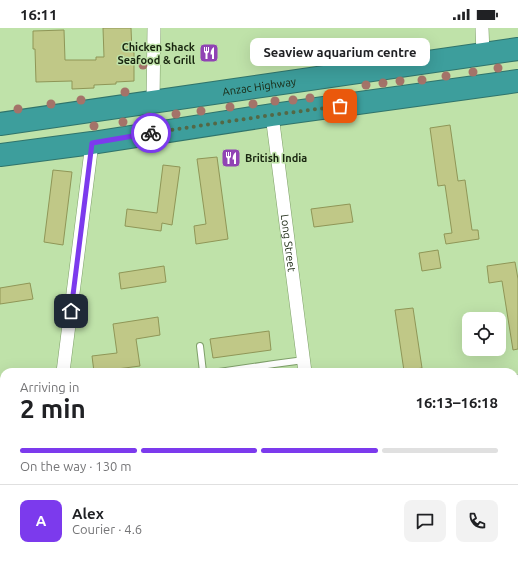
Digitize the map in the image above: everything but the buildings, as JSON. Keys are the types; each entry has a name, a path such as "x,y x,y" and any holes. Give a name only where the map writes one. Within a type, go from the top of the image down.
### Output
{"highway":[{"name":"Anzac Highway","path":"6,124 518,49"},
{"path":"336,76 340,106"},
{"path":"6,124 9,154 92,143 272,115 518,82"}],"street":[{"path":"153,102 154,28"},
{"path":"482,28 483,54"},
{"name":"Long Street","path":"272,115 305,366"},
{"path":"64,368 92,143"}],"lane":[{"path":"200,346 203,368"},
{"path":"246,368 274,364 305,366"}],"way so far":[{"path":"151,133 340,106"}],"place":[{"name":"Chicken Shack Seafood & Grill","path":"209,53"},
{"name":"Seaview aquarium centre","path":"340,106"},
{"name":"British India","path":"231,158"}],"route":[{"path":"71,311 92,143 151,133"}]}
